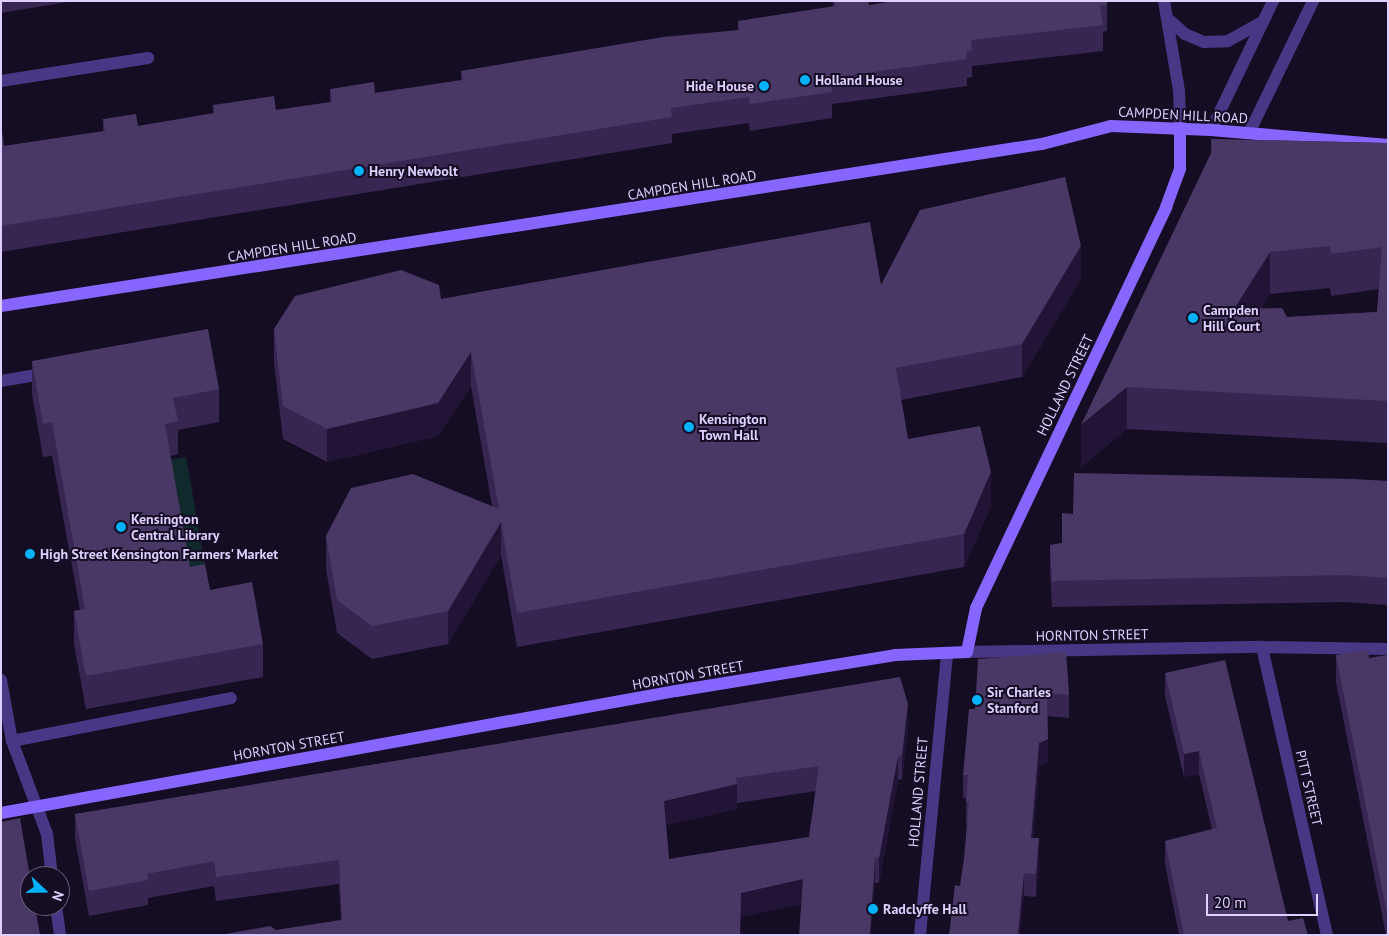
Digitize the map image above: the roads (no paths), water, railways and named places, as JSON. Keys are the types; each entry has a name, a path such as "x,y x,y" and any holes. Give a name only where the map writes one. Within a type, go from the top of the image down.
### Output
{"street":[{"path":"1164,1 1179,91 1180,128"},
{"path":"1211,130 1273,1"},
{"path":"1249,133 1313,1"},
{"path":"1167,18 1185,34 1204,42 1228,40 1262,22"},
{"path":"1,81 148,58"},
{"name":"CAMPDEN HILL ROAD","path":"1,306 1032,146 1111,126 1211,130 1388,145"},
{"name":"HOLLAND STREET","path":"967,652 976,608 1166,207 1180,169 1180,128"},
{"path":"1,381 58,371"},
{"name":"HORNTON STREET","path":"1,813 686,690 895,655 1262,647 1388,649"},
{"name":"PITT STREET","path":"1262,647 1327,935"},
{"name":"HOLLAND STREET","path":"920,935 947,653"},
{"path":"1,680 12,741 46,834 51,866"},
{"path":"12,741 231,698"},
{"path":"57,916 60,935"}],"place":[{"name":"Holland House","path":"805,80"},
{"name":"Hide House","path":"764,86"},
{"name":"Henry Newbolt","path":"359,171"},
{"name":"Campden Hill Court","path":"1193,318"},
{"name":"Kensington Town Hall","path":"689,427"},
{"name":"Kensington Central Library","path":"121,527"},
{"name":"High Street Kensington Farmers' Market","path":"30,554"},
{"name":"Sir Charles Stanford","path":"977,700"},
{"name":"Radclyffe Hall","path":"873,909"}]}
